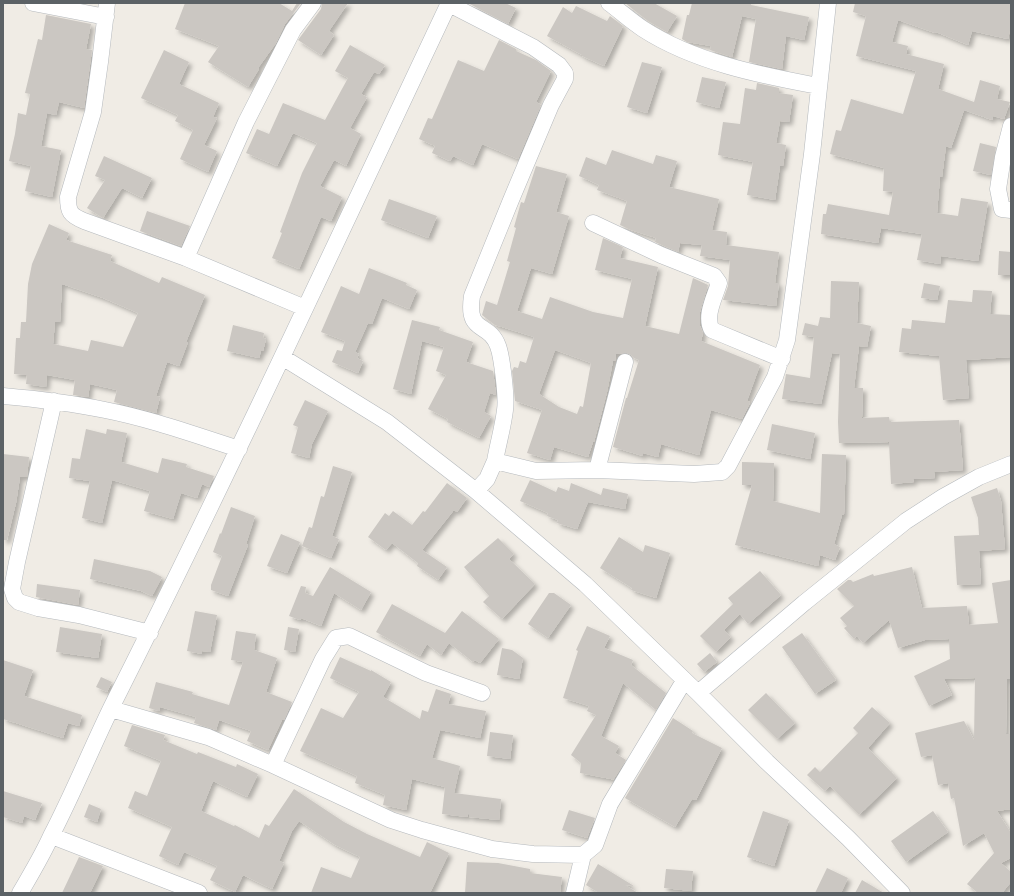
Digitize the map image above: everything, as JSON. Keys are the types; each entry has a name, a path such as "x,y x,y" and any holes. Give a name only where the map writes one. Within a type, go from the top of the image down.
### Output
{"street":[{"path":"33,3 107,10 93,112 68,197 68,209 73,216 186,258 305,308"},
{"path":"186,258 246,122 293,30 313,3"},
{"path":"609,3 642,29 704,58 765,76 818,86"},
{"path":"495,461 536,471 597,470 694,474 722,472 728,466 775,377 787,340 812,154 828,3"},
{"path":"20,893 52,836 111,709 150,633 239,449 449,4 533,47 559,65 565,73 565,79 542,126 472,296 470,306 471,315 474,322 493,335 499,347 504,379 506,408 495,461 487,479 476,491"},
{"path":"1011,126 1003,157 998,189 1002,209 1011,210"},
{"path":"593,223 660,255 714,276 719,283 710,312 709,325 712,330 782,359"},
{"path":"282,357 387,422 476,491 585,584 767,762 848,838 902,893"},
{"path":"597,470 625,362"},
{"path":"3,396 54,401 106,410 172,427 239,449"},
{"path":"54,401 17,562 12,589 15,598 19,602 38,608 79,615 150,633"},
{"path":"698,693 804,603 906,521 943,497 979,477 1011,464"},
{"path":"272,765 323,659 336,638 349,636 426,673 482,693"},
{"path":"111,709 208,737 391,820 422,830 492,848 533,854 582,854 595,845 610,804 633,768 684,680"},
{"path":"52,836 199,893"},
{"path":"574,893 582,854"}],"building":[{"path":"185,3 279,3 292,11 297,3 301,3 285,24 276,43 258,68 259,69 248,87 208,62 219,46 175,29"},
{"path":"322,3 348,3 329,31 334,35 321,55 298,40 321,9"},
{"path":"468,3 505,3 516,8 508,24"},
{"path":"625,3 654,3 677,16 667,32 648,21"},
{"path":"692,3 751,3 751,5 809,17 804,40 786,36 782,69 749,62 756,19 742,16 732,57 710,50 711,46 687,42 682,39 687,15 689,15"},
{"path":"855,3 1011,3 1011,26 1008,39 972,31 968,45 936,32 935,33 898,20 892,42 908,46 906,54 944,64 938,89 974,102 980,80 1000,86 997,99 1010,102 1004,119 993,116 992,120 964,110 951,148 946,146 942,177 940,177 937,213 958,216 961,198 988,202 978,261 941,256 940,264 917,260 922,234 881,228 878,243 821,234 823,214 826,214 828,204 889,215 893,192 883,191 884,168 830,154 836,130 841,131 851,99 903,114 916,71 856,56 866,16 853,12"},
{"path":"576,6 607,21 610,16 623,26 604,66 582,56 547,36 563,7 572,13"},
{"path":"46,15 91,24 86,49 92,50 84,108 59,102 56,115 47,113 41,146 61,150 52,197 25,191 31,166 9,161 18,113 26,115 30,94 25,93 38,39 42,40"},
{"path":"499,40 516,49 516,51 536,60 551,71 536,102 541,105 518,159 482,144 473,165 453,156 450,161 432,153 435,146 419,139 428,118 432,119 458,60 484,71"},
{"path":"350,45 385,65 379,74 374,72 361,94 367,97 350,128 361,134 346,166 334,160 320,186 342,197 331,221 321,217 299,269 272,258 302,173 317,143 293,133 277,166 246,153 257,129 269,134 283,103 325,120 348,78 335,71"},
{"path":"164,50 189,62 179,84 219,103 213,117 217,118 204,145 217,151 208,172 180,159 193,130 175,121 178,115 141,98"},
{"path":"642,62 662,67 647,113 627,107"},
{"path":"702,77 726,82 719,108 696,102"},
{"path":"757,83 779,88 779,93 793,95 789,122 780,121 776,143 786,145 783,166 780,166 775,200 747,195 753,162 718,155 723,122 740,124 745,88 756,90"},
{"path":"980,143 996,147 991,175 973,171"},
{"path":"612,150 653,164 656,155 677,161 669,187 719,199 712,230 727,232 726,245 779,252 775,283 779,283 776,306 723,300 728,286 730,260 700,256 702,245 680,243 678,252 655,242 656,238 620,225 627,201 597,190 599,185 579,176 586,157 606,165"},
{"path":"104,156 152,178 142,198 122,188 103,218 87,208 105,180 95,176"},
{"path":"536,166 567,174 556,212 569,216 552,274 531,268 517,311 542,319 550,297 593,312 623,318 632,279 595,270 603,238 623,247 620,258 658,267 645,326 679,334 693,278 708,285 700,312 700,326 703,333 701,341 760,365 747,401 750,402 749,405 742,419 711,410 699,455 661,444 658,457 643,453 643,456 613,447 626,398 639,360 627,353 616,354 615,361 613,361 607,392 594,442 588,457 554,447 550,460 527,453 542,410 515,401 512,371 514,367 518,368 520,361 526,363 534,337 495,325 482,315 486,301 497,305 510,262 507,261 516,228 514,227 521,202 524,203","holes":["555,350 591,363 583,407 580,406 577,414 559,407 539,394"]},
{"path":"389,199 437,216 428,238 381,220"},
{"path":"147,211 190,226 181,246 140,231"},
{"path":"49,224 69,233 66,240 112,255 110,261 159,283 162,277 205,295 186,342 188,342 179,366 167,362 156,396 160,397 156,413 114,402 117,390 90,384 88,397 73,395 75,380 47,375 46,387 26,384 27,375 14,374 16,338 20,338 21,322 26,322 28,284 32,264","holes":["62,284 103,298 138,313 123,347 91,340 88,351 53,344 55,322 60,322"]},
{"path":"999,251 1011,252 1011,275 998,275"},
{"path":"369,268 407,283 406,285 417,290 409,309 382,298 372,324 368,323 355,352 359,354 357,358 363,361 358,373 332,362 337,350 342,351 345,341 321,332 341,286 359,294"},
{"path":"831,281 859,282 857,323 871,326 867,347 859,346 854,388 863,388 862,418 889,417 890,422 959,420 963,470 934,472 935,478 913,479 914,482 891,484 889,442 839,443 838,422 840,354 832,353 821,404 782,399 786,374 810,378 814,337 802,335 805,323 818,326 820,317 830,318"},
{"path":"924,283 940,286 937,300 921,298"},
{"path":"973,290 992,291 990,314 1011,315 1011,357 966,360 969,398 943,400 939,356 899,352 902,328 911,329 912,320 945,323 948,300 972,302"},
{"path":"412,320 440,327 439,330 473,342 466,362 493,371 496,395 490,393 484,412 491,416 479,438 447,422 448,419 428,409 446,375 436,371 444,347 422,341 411,394 393,389"},
{"path":"233,325 264,333 263,338 266,339 263,351 261,351 259,358 227,351"},
{"path":"305,400 328,411 312,444 309,458 291,453 298,427 293,425"},
{"path":"772,424 815,433 810,459 767,450"},
{"path":"86,429 106,434 107,429 127,433 121,462 158,473 162,458 187,464 186,467 214,476 209,487 202,484 197,498 181,493 173,519 144,511 150,491 112,480 102,523 82,518 90,481 69,478 72,458 80,459"},
{"path":"3,454 29,457 27,477 20,477 16,503 7,540 3,540"},
{"path":"822,454 846,455 844,515 842,515 834,544 840,547 835,560 820,555 818,566 735,545 752,485 742,485 742,462 774,463 773,501 820,513"},
{"path":"333,466 352,472 332,536 339,539 331,558 302,546 309,527 312,528 321,496 324,497"},
{"path":"530,480 556,492 558,487 569,491 571,483 601,495 603,488 628,494 625,509 588,502 577,529 557,523 558,520 547,516 548,513 520,501"},
{"path":"447,483 467,498 457,512 454,510 422,550 447,567 438,580 417,566 418,563 392,543 386,550 368,537 385,513 389,516 393,511 412,525 423,511 425,512"},
{"path":"997,488 1001,501 1005,549 979,551 981,584 957,585 954,536 979,535 978,518 971,497"},
{"path":"231,507 255,516 246,544 248,545 228,596 211,590 211,585 222,556 213,552"},
{"path":"281,534 300,542 287,573 267,566"},
{"path":"619,537 643,552 645,545 670,553 656,598 631,590 632,588 600,568"},
{"path":"498,538 514,554 509,559 535,584 502,619 483,602 489,596 464,567"},
{"path":"94,559 150,571 162,577 152,596 141,591 90,579"},
{"path":"330,567 371,592 361,610 334,593 321,626 301,618 300,620 289,616 301,586 306,587 305,593 313,596"},
{"path":"912,567 922,608 967,606 969,625 998,623 992,583 1011,580 1011,679 1007,679 1006,734 1011,734 1011,809 997,811 1011,833 1011,858 1001,863 1011,872 1011,882 1002,893 978,893 967,884 994,853 984,833 963,846 954,798 951,799 948,783 938,785 932,755 921,757 915,733 964,721 974,740 975,678 944,679 952,695 929,706 914,676 950,659 949,639 925,640 898,648 889,620 863,643 857,636 854,639 844,628 847,626 840,618 854,606 837,589 848,580 853,582 873,574 874,576"},
{"path":"760,571 781,595 748,624 740,614 724,630 731,637 716,652 700,636 733,604 728,598"},
{"path":"37,584 80,590 78,605 36,597"},
{"path":"549,593 554,593 571,605 548,638 528,624"},
{"path":"392,604 445,633 462,611 499,639 480,663 475,660 473,662 449,643 441,655 427,644 420,656 376,632"},
{"path":"195,611 217,615 210,652 202,651 202,654 187,651"},
{"path":"587,626 610,636 604,648 633,660 631,665 666,693 656,710 623,683 601,736 619,746 615,753 626,760 613,780 580,773 581,763 571,755 596,715 587,711 589,706 563,698 578,651 576,650"},
{"path":"60,627 102,634 98,658 56,652"},
{"path":"288,627 299,629 295,652 284,650"},
{"path":"236,631 256,634 254,650 277,658 266,692 292,702 268,750 247,741 251,731 219,720 216,730 194,723 196,717 160,707 159,711 149,708 156,682 193,692 192,694 229,705 243,662 231,660"},
{"path":"802,633 836,680 815,694 782,647"},
{"path":"502,648 512,650 523,658 519,679 497,675"},
{"path":"710,653 717,662 704,672 697,664"},
{"path":"340,657 371,670 391,682 383,697 420,719 422,710 428,712 436,689 451,694 448,704 486,711 480,738 440,730 432,758 460,766 454,793 501,799 499,820 469,817 469,812 467,817 442,814 445,787 412,779 406,810 383,805 385,795 355,783 357,776 300,751 321,708 343,718 359,692 330,678"},
{"path":"3,660 33,670 24,696 82,715 79,726 68,723 63,738 3,719"},
{"path":"101,677 112,682 107,692 96,687"},
{"path":"766,693 795,723 777,739 748,710"},
{"path":"872,707 890,723 868,748 897,778 859,815 830,786 825,791 807,775 815,767 820,772 858,733 853,728"},
{"path":"673,718 693,731 692,733 722,748 696,800 692,799 675,827 625,798"},
{"path":"132,725 165,735 163,740 197,754 198,752 236,767 237,764 258,774 247,797 213,781 201,811 234,826 235,825 259,838 265,824 269,826 294,789 344,822 367,834 420,857 427,842 449,853 430,893 311,893 321,867 351,878 360,857 335,845 299,821 292,831 279,861 284,863 272,889 243,875 235,892 210,880 217,866 184,852 178,865 159,856 172,827 128,808 135,791 147,796 161,761 124,746"},
{"path":"490,732 513,735 510,759 487,756"},
{"path":"3,791 42,803 35,820 24,816 22,823 3,817"},
{"path":"89,804 101,809 97,822 84,817"},
{"path":"569,810 595,818 587,838 562,830"},
{"path":"763,811 789,820 774,866 747,857"},
{"path":"933,811 948,832 906,862 891,841"},
{"path":"79,857 103,866 90,893 62,893"},
{"path":"467,862 498,863 530,869 530,873 562,877 560,893 465,893"},
{"path":"598,864 634,886 625,885 638,893 599,893 586,885"},
{"path":"827,868 848,878 841,893 815,893"},
{"path":"666,869 693,871 691,891 664,888"},
{"path":"862,880 884,893 855,893"}]}
